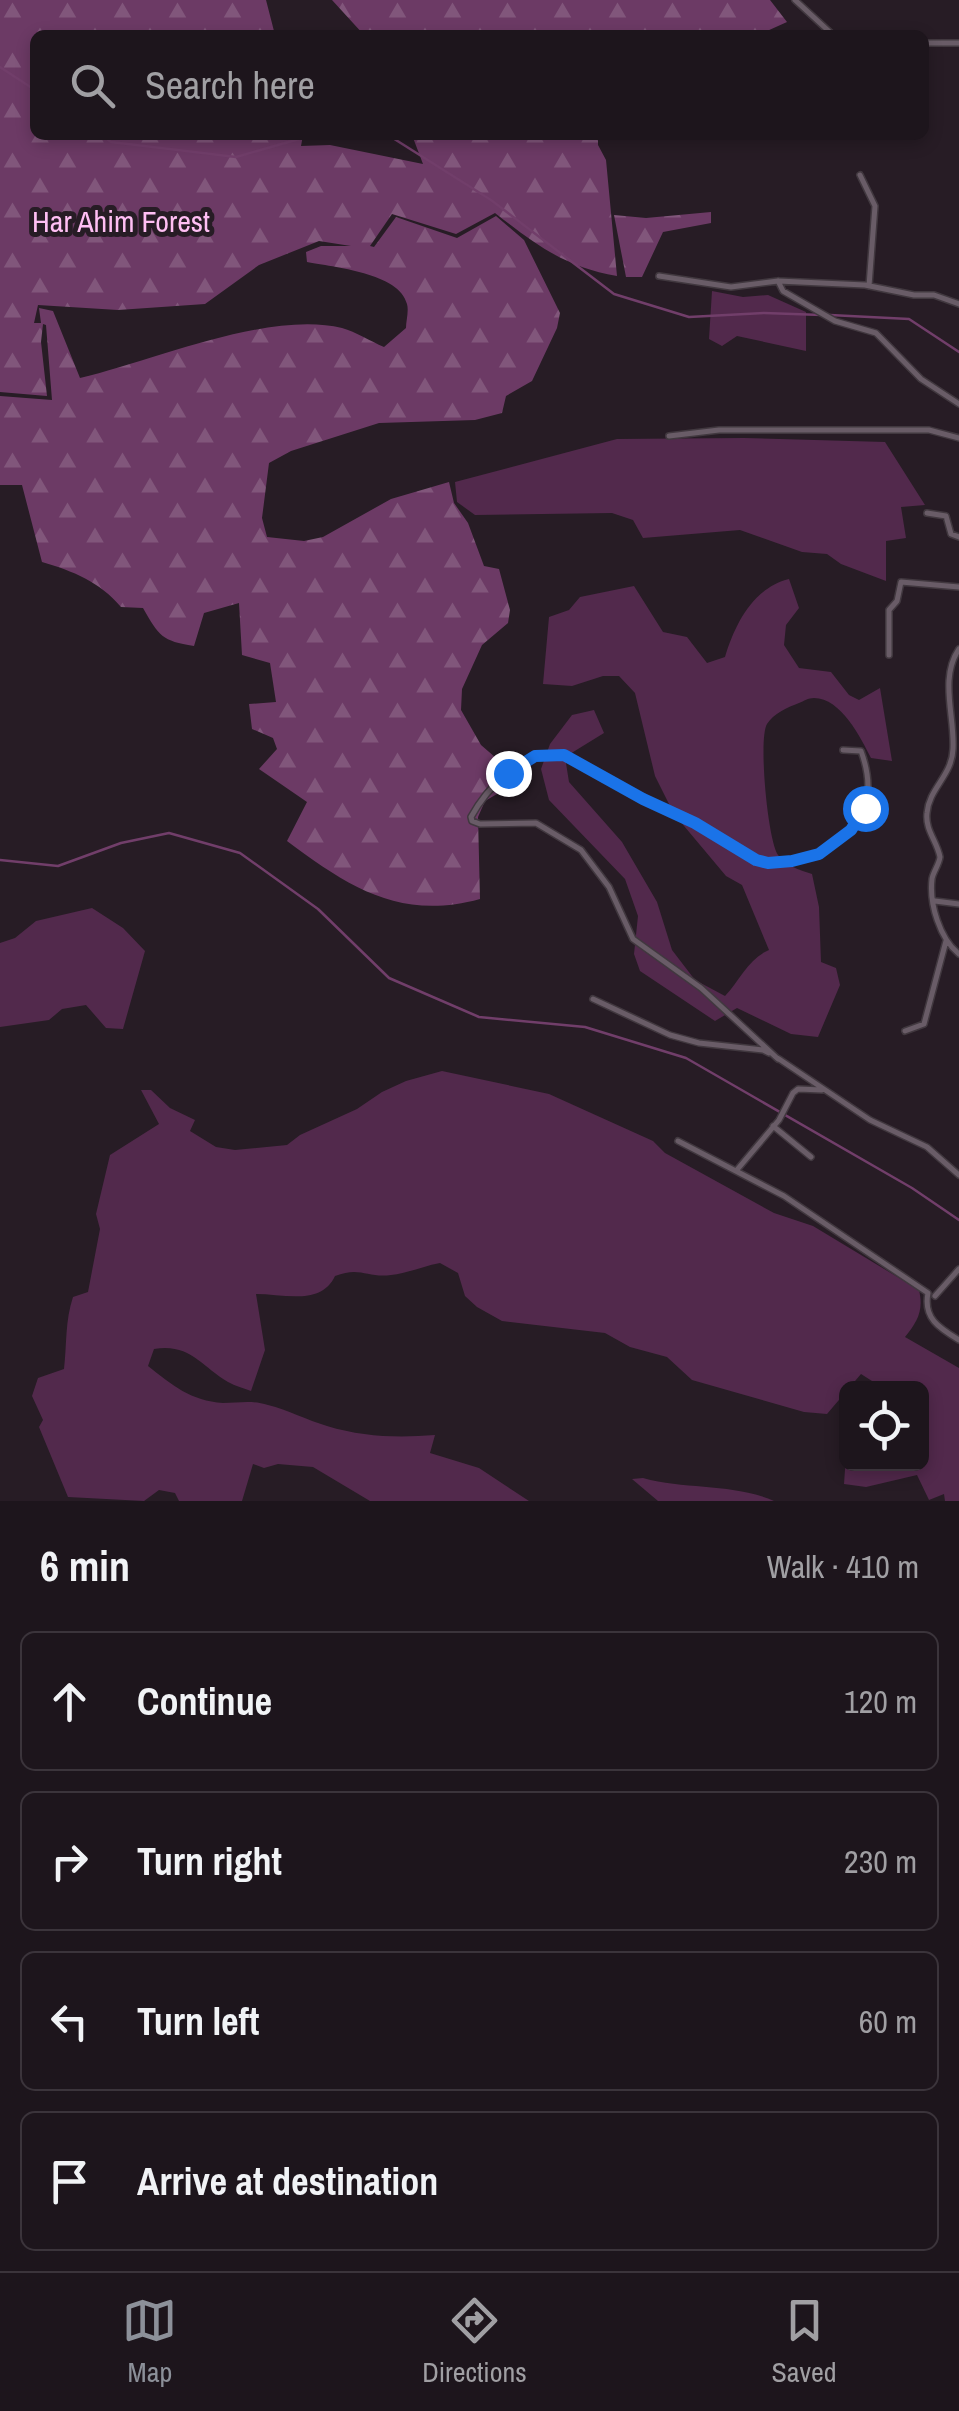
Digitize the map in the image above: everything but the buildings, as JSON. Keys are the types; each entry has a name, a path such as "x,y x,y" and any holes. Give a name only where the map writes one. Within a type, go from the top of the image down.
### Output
{"street":[{"path":"795,0 827,30"},
{"path":"929,43 959,43"},
{"path":"860,175 875,206 869,286"},
{"path":"660,276 731,287 778,282 869,286 934,295 959,304"},
{"path":"778,282 783,291 835,320 876,333 921,379 959,404"},
{"path":"669,436 719,430 928,430 959,438"},
{"path":"927,513 946,516 951,534 959,537"},
{"path":"889,655 889,610 897,601 901,582 959,588"},
{"path":"959,649 950,672 953,754 927,810 928,827 940,857 932,876 935,902 946,941 959,954"},
{"path":"778,1059 701,988 633,939 609,886 582,850 536,823 480,824 471,817 494,787 520,764 535,756 555,754 575,760 695,823 756,860 792,861 819,854 861,818 869,790 866,764 861,750 843,750"},
{"path":"935,902 959,904"},
{"path":"905,1030 924,1024 946,941"},
{"path":"593,999 670,1035 699,1043 763,1050 870,1120 927,1147 959,1176"},
{"path":"736,1171 773,1126 793,1093 798,1089 822,1090"},
{"path":"773,1126 810,1157"},
{"path":"678,1141 784,1196 928,1293 929,1317 959,1340"},
{"path":"935,1296 959,1269"}],"shaded area":[{"path":"712,291 743,297 768,295 806,312 806,351 737,336 722,346 709,339"},
{"path":"617,439 885,442 925,505 901,507 906,538 886,541 886,581 841,564 827,554 802,552 740,530 643,538 633,520 612,513 475,515 457,502 455,482"},
{"path":"789,579 799,608 786,625 784,645 799,668 831,672 849,695 859,700 880,688 892,761 871,758 849,720 824,700 806,700 781,711 767,724 764,733 764,768 774,846 785,862 812,874 819,907 821,962 836,968 840,985 818,1037 791,1034 737,1008 715,1021 640,971 634,954 638,916 625,879 549,800 541,769 550,744 572,715 594,710 604,733 565,757 569,782 622,842 657,902 672,950 695,980 725,996 750,964 769,950 742,885 726,876 674,814 655,776 635,693 619,676 603,676 572,686 543,684 549,617 569,610 580,597 634,586 663,632 687,637 707,663 725,657 740,620 756,599 765,590"},
{"path":"92,908 123,928 145,951 123,1029 106,1028 86,1005 62,1009 49,1020 0,1027 0,943 15,938 36,921"},
{"path":"442,1071 549,1094 653,1141 665,1153 774,1213 813,1226 919,1290 918,1316 905,1337 959,1368 959,1501 945,1501 944,1494 929,1500 917,1475 866,1487 844,1484 845,1471 929,1471 929,1381 872,1381 861,1374 855,1381 839,1381 839,1400 827,1414 804,1412 692,1380 667,1357 630,1347 605,1333 502,1321 465,1296 458,1273 440,1263 391,1275 344,1273 311,1295 256,1294 265,1350 251,1391 228,1382 177,1349 154,1349 148,1366 182,1391 212,1402 262,1403 340,1430 367,1434 435,1435 430,1453 479,1468 529,1501 370,1501 313,1467 278,1464 264,1468 253,1464 242,1501 179,1501 175,1493 159,1490 144,1501 68,1497 39,1427 43,1420 32,1396 38,1378 64,1369 73,1297 88,1292 100,1229 96,1214 110,1155 159,1124 141,1090 151,1090 170,1108 195,1120 190,1131 216,1147 235,1150 287,1145 406,1081"},
{"path":"632,1479 742,1492 774,1501 658,1501"}],"green space":[{"name":"Har Ahim Forest","path":"0,0 266,0 274,30 30,30 30,140 302,140 301,146 330,145 423,164 414,140 598,140 606,160 617,276 582,267 552,253 495,213 456,234 392,214 370,246 374,247 396,217 457,238 496,216 524,240 560,313 532,381 506,396 502,413 475,420 379,423 291,451 269,463 262,518 267,537 304,541 323,537 391,499 449,482 454,503 468,523 484,566 499,569 510,610 508,623 482,645 462,689 461,710 481,745 496,758 497,794 485,801 478,817 480,899 425,906 377,896 332,873 287,841 307,802 259,769 277,749 273,738 252,729 249,704 276,702 270,663 242,655 239,603 204,613 194,646 183,644 162,636 143,608 121,607 85,578 42,562 22,485 0,485 0,396 52,400 43,324 47,396 0,392","holes":["319,241 351,246 321,246 306,252 307,262 379,278 402,294 408,307 406,328 384,347 342,328 313,324 281,326 211,340 80,378 53,311 39,308 41,323 34,323 38,305 118,310 205,304 259,265"]},
{"path":"332,0 770,0 787,22 769,30 359,30"},
{"path":"711,212 711,223 663,232 642,277 626,277 614,215 646,218"}],"waterway":[{"path":"0,67 30,87"},
{"path":"108,140 236,157 296,140"},
{"path":"396,140 491,200 614,294 689,317 822,315"},
{"path":"830,315 909,319 959,352"},
{"path":"0,860 58,866 121,843 169,833 240,853 318,909 389,978 479,1017 585,1027 686,1058 912,1188 959,1220"}],"route":[{"path":"508,773 535,756 564,755 768,863 819,854 851,830 865,808"}]}
